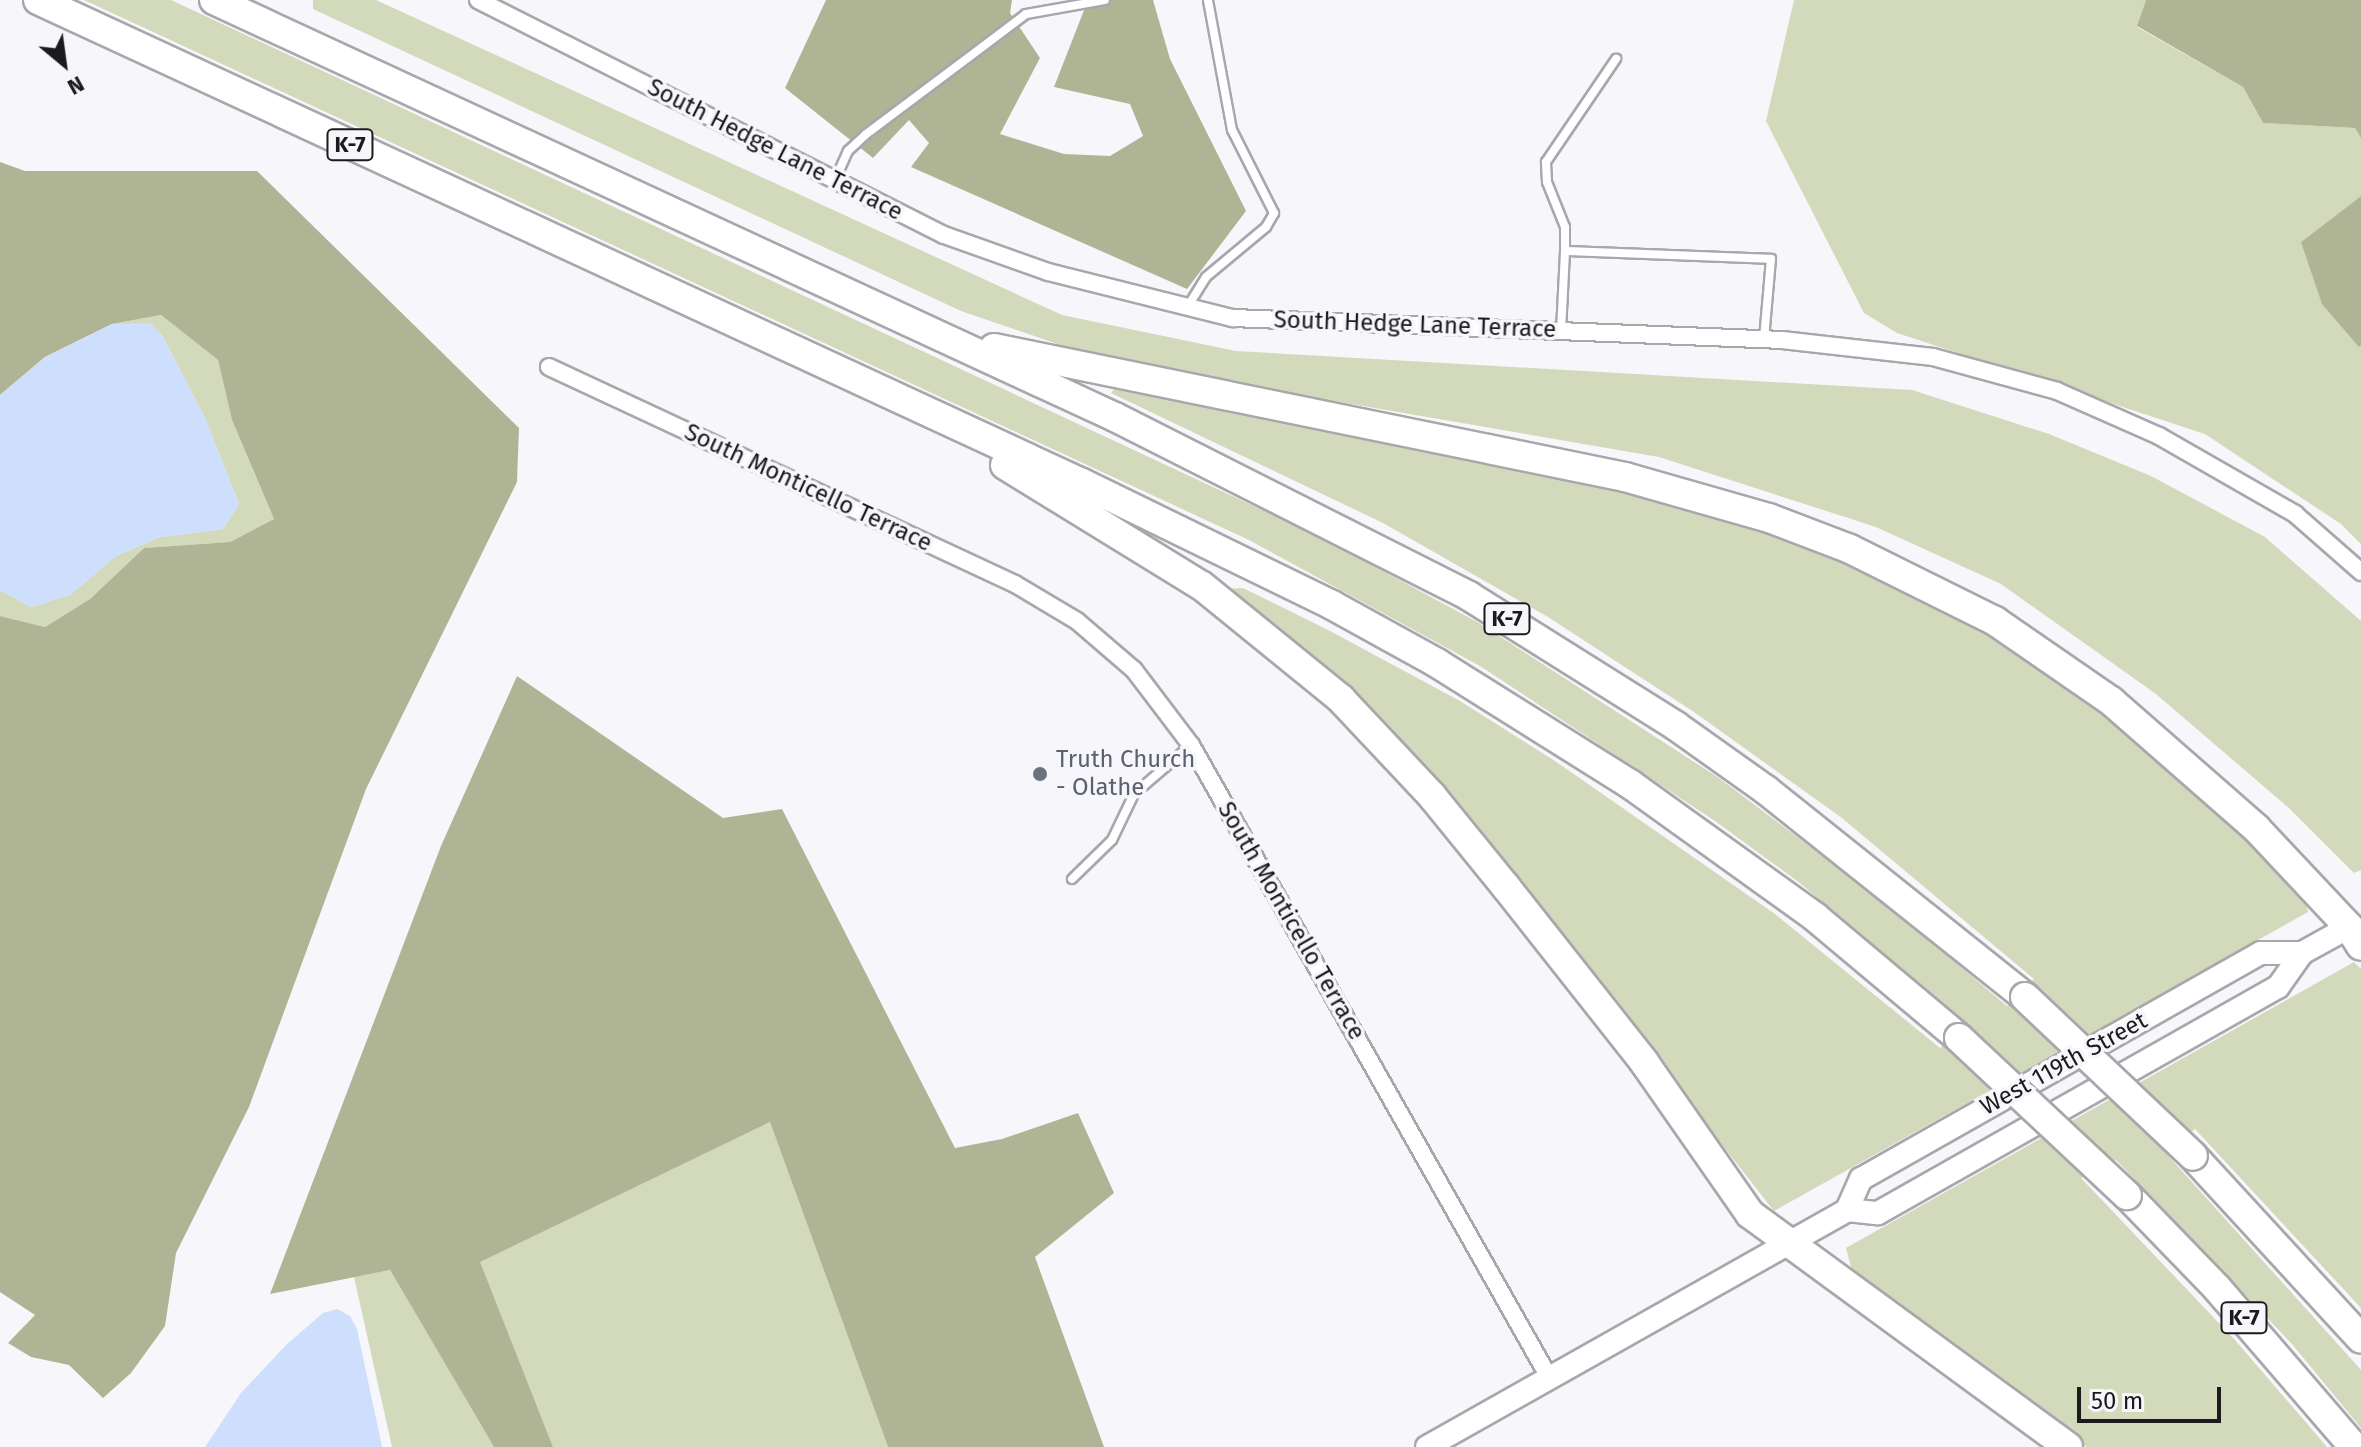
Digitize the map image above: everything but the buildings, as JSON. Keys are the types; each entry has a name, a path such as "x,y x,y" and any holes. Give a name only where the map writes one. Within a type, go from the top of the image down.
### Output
{"highway":[{"name":"K-7","path":"38,0 1225,551 1437,663 1721,847 1959,1038 2127,1195 2217,1288 2354,1447"},
{"name":"K-7","path":"214,0 932,333 1360,537 1563,653 1766,790 1891,885 2025,997 2193,1156 2361,1339"},
{"path":"932,333 1116,376 1625,477 1769,518 1850,549 1995,621 2111,701 2223,797 2355,936"},
{"path":"899,400 1202,586 1341,699 1432,796 1506,887 1644,1062 1750,1214 2068,1447"}],"main road":[{"name":"West 119th Street","path":"1847,1210 1861,1179 2261,953 2302,953 2355,936"},
{"name":"West 119th Street","path":"1427,1447 1847,1210 1878,1213 2278,987 2302,953"}],"street":[{"name":"South Hedge Lane Terrace","path":"478,0 944,235 1048,272 1233,318 1764,339 1933,357 2057,391 2159,436 2295,514 2361,572"},
{"name":"South Monticello Terrace","path":"549,367 1049,602 1134,670 1191,745 1550,1379"}],"lane":[{"path":"835,180 848,151 865,135 1026,14 1105,0"},
{"path":"1188,306 1206,277 1266,227 1274,213 1229,119 1208,0"},
{"path":"1561,331 1565,227 1547,182 1546,162 1616,59"},
{"path":"1565,251 1771,259 1764,339"},
{"path":"1072,879 1112,840 1134,794 1191,745"}],"green space":[{"path":"84,0 171,0 1320,537 1479,623 1719,778 1882,901 2007,1006 2034,979 1842,818 1694,712 1548,617 1383,523 1111,393 1114,389 1560,475 1695,506 1802,541 1950,610 2073,687 2254,842 2305,900 2308,912 1774,1211 1534,904 1223,589 1243,588 1330,631 1460,701 1555,761 1775,914 1940,1048 1970,1028 1800,883 1715,821 1480,666 1249,540"},
{"path":"313,0 376,0 1062,315 1236,351 1912,390 2049,434 2151,476 2265,537 2361,621 2361,870 2354,873 2289,808 2156,694 2001,584 1876,527 1659,457 1113,363 961,311 313,9"},
{"path":"826,0 1012,0 1010,13 1040,58 1000,134 1064,154 1110,156 1143,136 1130,104 1054,87 1088,0 1153,0 1170,59 1246,211 1187,289 911,167 929,143 909,120 873,158 785,88"},
{"path":"1794,0 2146,0 2137,27 2243,87 2263,123 2355,128 2361,138 2361,196 2301,242 2361,345 2361,544 2341,524 2205,434 1897,333 1864,313 1766,121"},
{"path":"2146,0 2361,0 2361,138 2355,128 2263,123 2243,87 2137,26"},
{"path":"0,162 25,171 257,171 519,428 517,482 366,789 249,1107 176,1253 165,1326 131,1373 103,1398 69,1365 31,1357 8,1343 35,1315 0,1292 0,616 45,627 90,599 144,548 230,542 274,519 232,420 218,360 161,315 112,324 45,357 0,395"},
{"path":"2361,196 2359,347 2322,304 2301,242"},
{"path":"161,315 218,360 232,420 274,519 230,542 144,548 90,599 45,627 0,616 0,590 31,607 70,595 116,556 160,537 223,529 239,504 205,418 162,335 150,324 112,324"},
{"path":"517,676 723,818 782,809 955,1148 1002,1139 1078,1113 1114,1193 1035,1257 1104,1447 888,1447 770,1122 480,1262 553,1447 494,1447 390,1270 270,1294 441,846"},
{"path":"2354,962 2361,969 2361,1308 2195,1129 2164,1151 2361,1370 2361,1428 2292,1344 2116,1160 2081,1178 2235,1340 2327,1447 2087,1447 1853,1275 1846,1248"},
{"path":"770,1122 888,1447 553,1447 479,1262"},
{"path":"390,1270 494,1447 392,1447 354,1277"}],"water":[{"path":"150,323 162,335 205,418 239,504 223,529 160,537 116,556 70,595 31,607 0,590 0,395 45,357 112,324"},
{"path":"337,1309 350,1316 357,1329 382,1447 205,1447 241,1393 286,1345 323,1313"}],"place":[{"name":"Truth Church - Olathe","path":"1040,774"}]}
